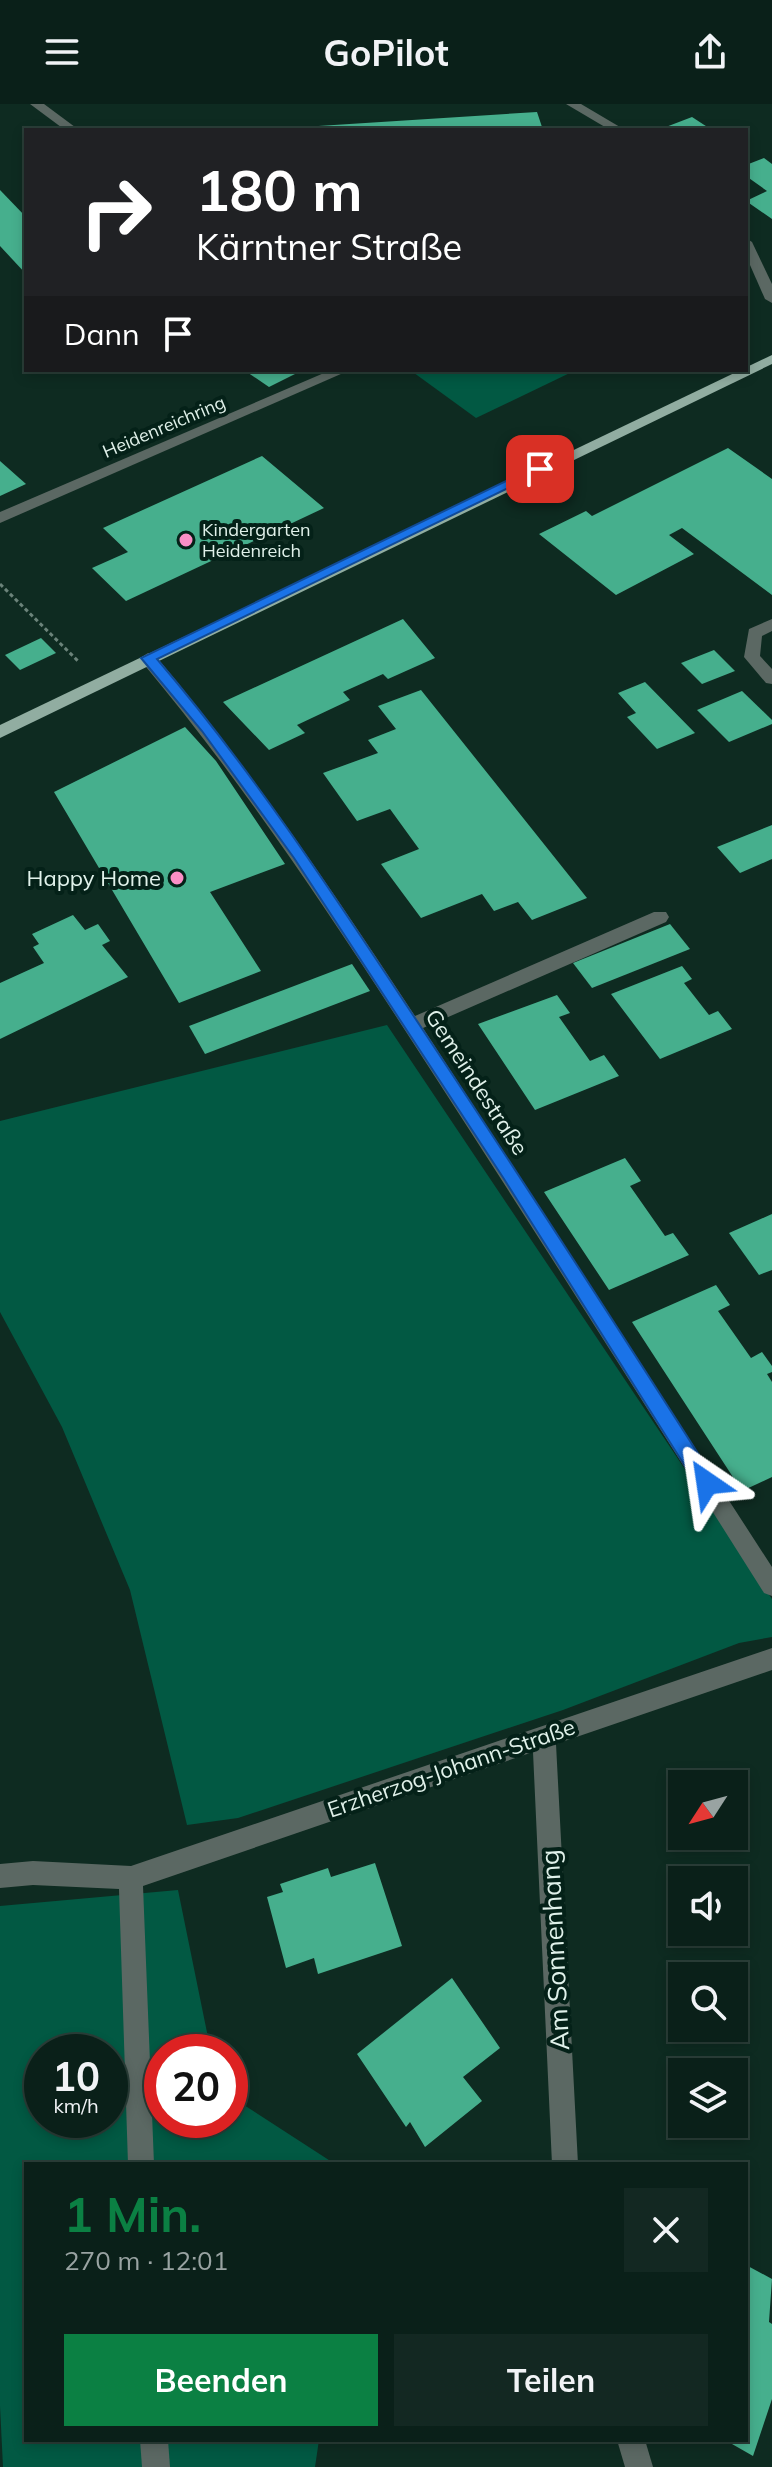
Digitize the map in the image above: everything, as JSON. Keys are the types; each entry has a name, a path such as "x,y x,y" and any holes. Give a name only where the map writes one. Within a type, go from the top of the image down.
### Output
{"main road":[{"path":"748,370 772,359"},
{"path":"0,732 745,372"}],"street":[{"path":"36,104 70,128"},
{"path":"572,104 615,128"},
{"path":"748,246 772,299"},
{"name":"Heidenreichring","path":"0,518 338,372"},
{"path":"772,624 755,633 752,657 772,679"},
{"name":"Gemeindestraße","path":"148,658 207,727 299,854 772,1586"},
{"path":"411,1025 660,917"},
{"name":"Erzherzog-Johann-Straße","path":"131,1878 772,1659"},
{"name":"Am Sonnenhang","path":"544,1735 565,2162"},
{"path":"0,1876 33,1873 131,1878 141,2162"},
{"path":"154,2442 156,2467"},
{"path":"632,2442 639,2467"}],"path":[{"path":"0,584 98,682"}],"green space":[{"path":"413,372 572,372 476,418"},
{"path":"387,1025 772,1599 772,1637 739,1643 563,1710 238,1818 187,1825 130,1590 62,1427 0,1312 0,1121"},
{"path":"178,1890 207,2034 144,2034 144,2138 248,2138 248,2108 332,2162 24,2162 24,2442 319,2442 315,2467 3,2467 0,2406 0,1906"}],"building":[{"path":"537,112 542,128 287,128"},
{"path":"692,117 709,128 663,128"},
{"path":"764,158 772,164 772,219 748,202 767,191 748,177 748,164"},
{"path":"0,190 24,215 24,272 0,246"},
{"path":"247,372 299,372 269,387"},
{"path":"728,448 772,479 772,595 682,528 669,535 694,554 616,595 539,534 586,511 592,516"},
{"name":"Kindergarten Heidenreich","path":"262,456 324,508 126,601 92,568 128,552 103,528"},
{"path":"0,461 26,484 0,496"},
{"path":"403,619 435,658 388,679 383,674 343,692 350,700 297,725 305,733 269,750 223,702"},
{"path":"41,638 56,653 20,670 5,655"},
{"path":"714,650 735,671 702,684 681,663"},
{"path":"645,682 695,733 657,749 627,717 636,713 618,693"},
{"path":"421,690 587,898 532,920 518,902 494,911 482,894 421,918 381,864 419,849 390,809 357,821 323,773 378,753 368,740 396,729 378,706"},
{"path":"742,691 772,720 772,724 729,742 697,710"},
{"name":"Happy Home","path":"185,727 216,761 285,864 210,892 261,971 179,1003 54,792"},
{"path":"772,825 772,859 740,873 717,847"},
{"path":"73,915 85,930 98,924 110,941 102,945 128,977 0,1039 0,983 44,963 33,947 39,944 32,934"},
{"path":"670,924 690,949 592,988 573,963"},
{"path":"352,964 370,991 205,1054 189,1026"},
{"path":"682,966 692,979 684,983 709,1015 718,1011 732,1029 660,1059 611,994"},
{"path":"557,995 570,1013 559,1017 590,1061 604,1055 619,1076 535,1110 478,1024"},
{"path":"625,1158 641,1181 630,1186 665,1236 673,1233 689,1255 609,1290 544,1192"},
{"path":"772,1214 772,1270 759,1275 729,1233"},
{"path":"716,1285 730,1305 718,1311 751,1358 762,1352 772,1366 772,1372 767,1374 772,1382 772,1477 742,1491 632,1322"},
{"path":"375,1863 402,1946 318,1974 314,1958 286,1968 267,1897 283,1892 280,1884 328,1868 331,1877"},
{"path":"452,1978 500,2048 463,2077 482,2101 425,2147 410,2122 406,2127 357,2054"},
{"path":"748,2266 772,2279 769,2322 772,2324 772,2399 753,2456 728,2442 748,2442"}],"place":[{"name":"Kindergarten Heidenreich","path":"186,540"},
{"name":"Happy Home","path":"177,878"}],"route":[{"path":"540,469 148,658 207,727 299,854 510,1174 707,1483"}]}
